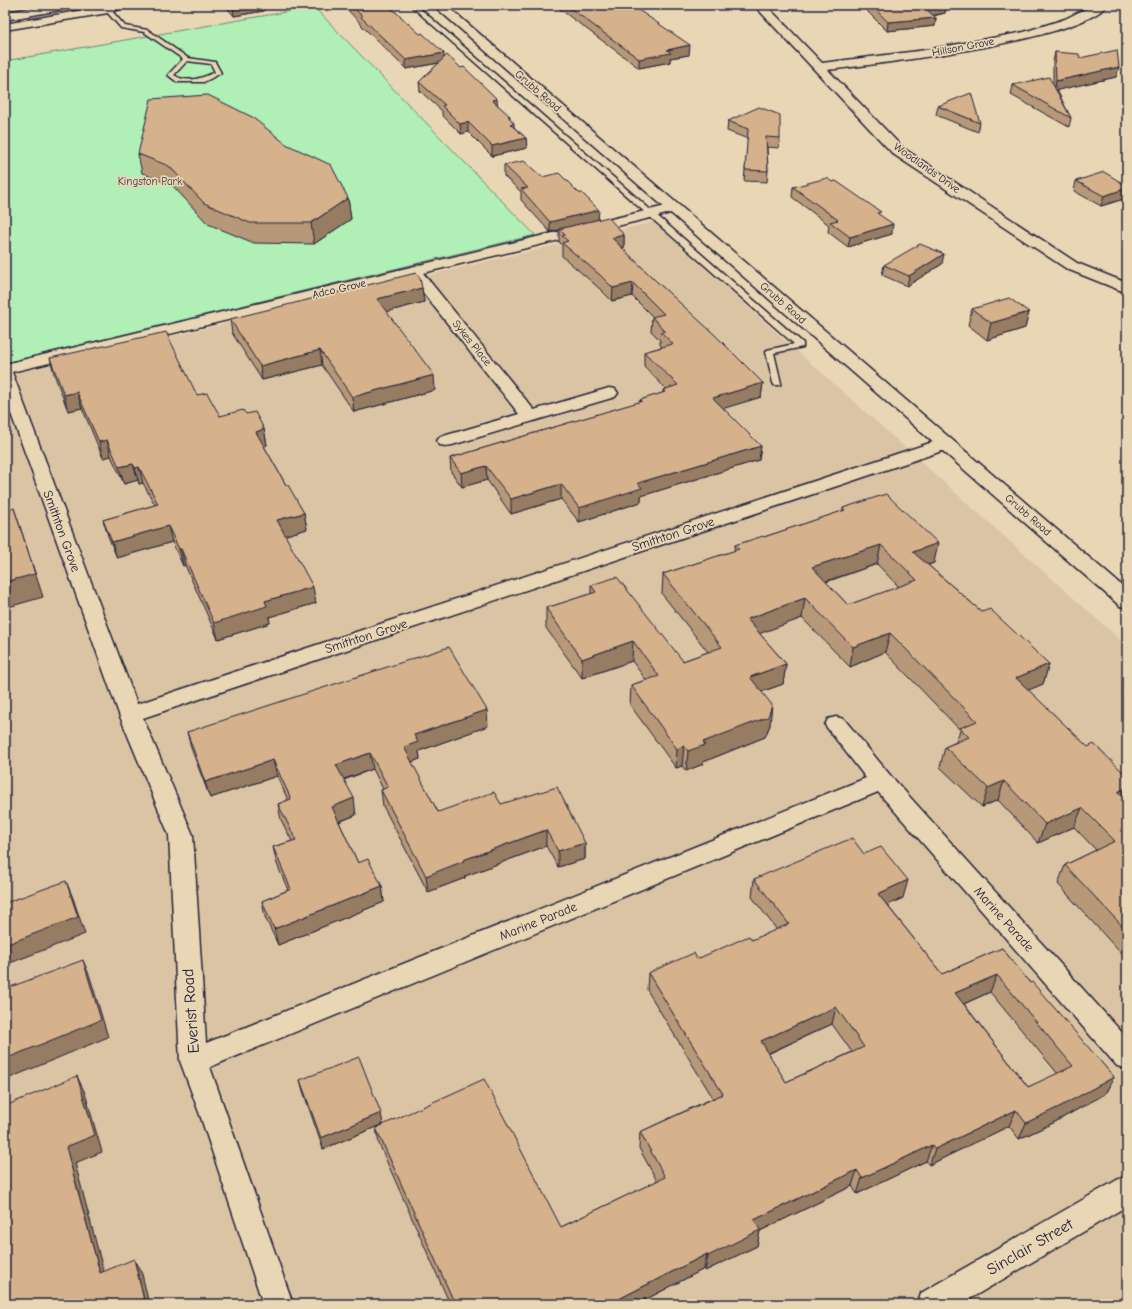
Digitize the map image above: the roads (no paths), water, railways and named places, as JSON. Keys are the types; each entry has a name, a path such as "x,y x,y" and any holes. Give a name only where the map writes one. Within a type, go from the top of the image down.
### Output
{"main road":[{"path":"5,16 72,5"},
{"name":"Grubb Road","path":"438,5 1127,601"}],"street":[{"path":"5,26 108,10 122,5"},
{"name":"Woodlands Drive","path":"760,5 898,150 1072,266 1127,288"},
{"name":"Hillson Grove","path":"819,67 902,59 1019,36 1062,24 1080,17 1102,5"},
{"name":"Adco Grove","path":"5,369 674,208"},
{"name":"Sykes Place","path":"414,271 530,416"},
{"name":"Smithton Grove","path":"5,374 130,714 946,444"},
{"path":"446,441 609,393"},
{"name":"Everist Road","path":"130,714 181,835 194,1061 214,1115 278,1304"},
{"name":"Marine Parade","path":"836,725 882,781 1127,1057"},
{"name":"Marine Parade","path":"194,1061 882,781"},
{"name":"Sinclair Street","path":"932,1304 1127,1190"}],"lane":[{"name":"Grubb Road","path":"413,5 800,345 770,352 777,383"},
{"path":"108,10 123,27 146,31 164,42 186,59 213,63 218,73 204,80 179,81 171,75 186,59"}],"park label":[{"name":"Kingston Park","path":"150,181"}]}
